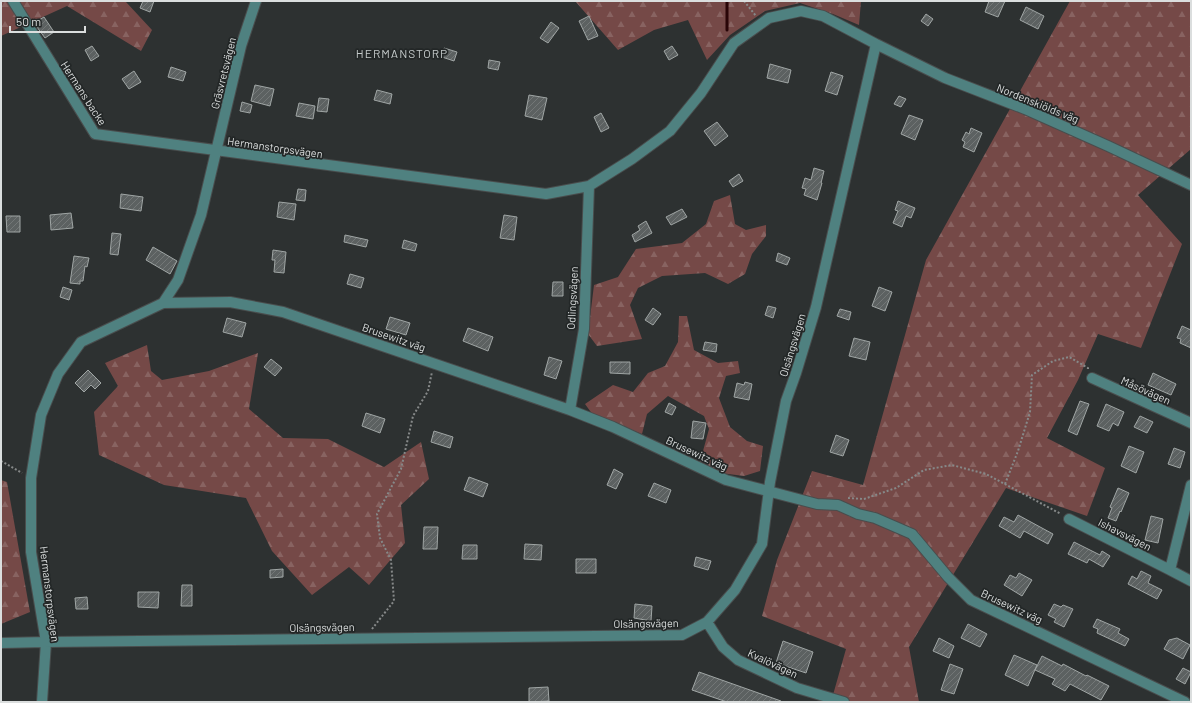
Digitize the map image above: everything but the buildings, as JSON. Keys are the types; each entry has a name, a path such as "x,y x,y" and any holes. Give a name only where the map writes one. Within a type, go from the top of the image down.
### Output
{"street":[{"name":"Hermans backe","path":"13,1 95,134 217,151"},
{"name":"Gräsvretsvägen","path":"217,151 241,46 256,1"},
{"name":"Hermanstorpsvägen","path":"42,702 46,642 32,552 31,478 41,415 58,374 81,342 163,303 178,280 198,223 217,151 546,194 589,186 632,159 670,131 701,93 734,43 769,18 801,11 823,16 876,44"},
{"name":"Nordenskiölds väg","path":"876,44 945,78 1025,109 1191,185"},
{"name":"Olsängsvägen","path":"1,643 682,635 708,622 735,590 762,544 769,491 786,401 816,307 876,44"},
{"name":"Odlingsvägen","path":"570,410 584,329 589,186"},
{"name":"Brusewitz väg","path":"163,303 230,302 283,312 570,410 613,427 726,480 817,504 838,505 858,514 875,518 912,534 948,577 971,600 1185,702"},
{"name":"Måsövägen","path":"1092,378 1191,423"},
{"path":"1170,570 1191,485"},
{"name":"Ishavsvägen","path":"1069,519 1191,581"},
{"name":"Kvalövägen","path":"708,622 723,647 738,660 797,688 844,702"}],"path":[{"path":"744,1 762,23"},
{"path":"1005,484 1018,451 1030,412 1032,375 1053,361 1070,357 1088,368 1092,378"},
{"path":"372,638 372,629 394,601 391,560 380,538 377,514 401,469 413,416 428,391 434,363"},
{"path":"1,461 31,478"},
{"path":"845,498 864,499 896,488 924,470 952,465 986,474 1069,519"}],"green space":[{"path":"1,1 127,1 126,2 152,30 141,51 67,6 1,36"},
{"path":"575,1 861,1 859,25 833,14 800,3 765,11 730,35 707,60 688,20 654,30 618,50"},
{"path":"1070,1 1191,1 1191,149 1138,195 1182,244 1141,348 1098,334 1078,380 1047,438 1105,468 1087,516 1006,488 909,647 919,702 831,702 846,649 762,616 777,560 812,471 863,485 926,260"},
{"path":"730,195 735,224 746,230 766,225 766,236 752,254 745,274 728,284 705,273 662,276 638,288 630,305 642,339 597,346 588,334 594,285 618,277 636,249 682,243 706,224 714,201"},
{"path":"679,316 687,316 694,350 718,363 738,361 740,373 726,376 719,398 730,427 747,441 763,446 760,471 744,476 713,472 700,462 709,429 704,416 668,396 647,414 642,434 593,415 585,404 613,385 633,392 648,373 665,366 678,342"},
{"path":"147,345 151,371 162,380 209,371 258,353 249,409 283,438 328,439 384,467 421,442 429,479 401,505 405,543 369,585 349,567 312,595 272,551 246,498 164,485 99,455 94,412 118,386 105,363"},
{"path":"1,480 7,482 30,612 1,624"}],"waterway":[{"path":"727,1 727,30"}],"district":[{"name":"HERMANSTORP","path":"402,53"}]}
